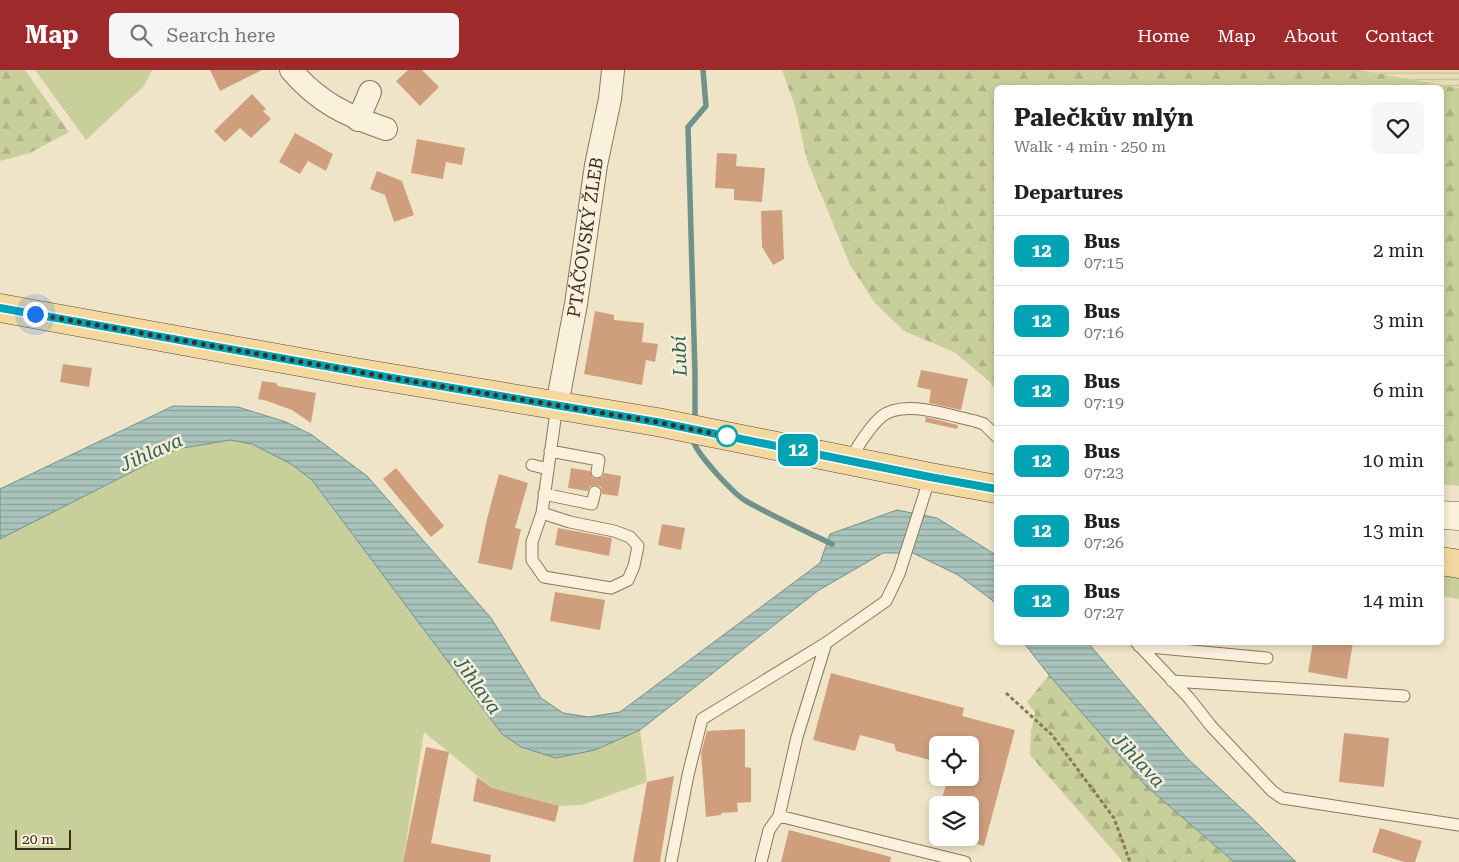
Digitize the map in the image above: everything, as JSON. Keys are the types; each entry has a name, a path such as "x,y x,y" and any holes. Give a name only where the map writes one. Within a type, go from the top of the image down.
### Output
{"main road":[{"path":"0,308 392,378 657,422 994,489"},
{"path":"1444,562 1459,564"}],"street":[{"path":"291,70 305,86 334,108 358,120 386,129"},
{"name":"PTÁČOVSKÝ ŽLEB","path":"557,405 576,304 596,165 610,99 613,70"},
{"path":"358,120 370,92"},
{"path":"1444,515 1459,516"}],"lane":[{"path":"542,513 570,522 614,531 630,537 638,546 634,566 628,580 611,588 544,577 532,560 532,542 542,513 557,405"},
{"path":"849,461 884,415 902,408 918,409 975,421 984,424 994,434"},
{"path":"550,451 599,460 597,472"},
{"path":"532,465 548,469"},
{"path":"672,862 688,775 702,718 826,643 886,601 899,574 930,477"},
{"path":"544,494 592,504 595,492"},
{"path":"761,862 770,830 779,816 797,737 826,643"},
{"path":"1139,645 1189,698 1217,733 1272,791 1282,798 1459,825"},
{"path":"1147,645 1267,658"},
{"path":"1172,681 1404,696"},
{"path":"779,816 965,862"}],"path":[{"path":"1006,694 1052,735 1114,818 1130,862"}],"shaded area":[{"path":"1359,70 1459,70 1459,88"}],"green space":[{"path":"0,70 25,70 69,132 30,153 0,161"},
{"path":"35,70 152,70 144,86 86,140"},
{"path":"782,70 1359,70 1442,85 994,85 994,388 990,382 954,352 904,331 875,303 850,265 807,160 795,106"},
{"path":"1444,85 1459,88 1459,486 1444,484"},
{"path":"230,440 264,449 312,480 502,734 521,747 595,750 640,730 647,782 582,805 559,806 492,788 424,732 403,862 0,862 0,539 177,449"},
{"path":"1444,572 1459,574 1459,599 1444,596"},
{"path":"1049,675 1146,786 1234,862 1123,862 1030,755 1031,731 1035,713 1027,702"}],"water":[{"name":"Jihlava","path":"173,406 238,407 286,422 312,435 367,476 491,618 541,698 563,713 589,717 620,712 820,563 830,534 897,510 937,518 994,554 994,602 958,575 913,553 883,553 819,590 640,730 595,750 556,758 521,747 502,734 312,480 291,464 252,444 230,440 177,449 0,539 0,489"},
{"name":"Jihlava","path":"1026,645 1090,645 1186,757 1296,862 1234,862 1146,786 1049,675"}],"building":[{"path":"210,70 262,70 220,91"},
{"path":"408,70 422,70 439,87 420,106 396,81"},
{"path":"252,94 266,109 263,111 271,119 251,138 240,128 225,142 214,131"},
{"path":"295,133 333,154 326,171 308,161 300,174 279,162"},
{"path":"417,139 465,148 462,165 446,162 443,179 411,173"},
{"path":"717,153 737,154 736,166 765,168 762,202 734,200 734,189 715,188"},
{"path":"377,171 402,181 414,215 394,222 385,195 370,189"},
{"path":"782,210 784,259 773,265 762,247 761,211"},
{"path":"595,311 614,315 614,320 644,323 642,342 658,344 655,362 646,360 642,385 584,374"},
{"path":"63,364 92,368 89,387 60,382"},
{"path":"921,370 968,379 961,410 929,403 931,390 917,387"},
{"path":"262,381 316,393 311,423 292,410 258,399"},
{"path":"926,417 958,425 957,429 925,422"},
{"path":"396,468 444,526 431,537 383,479"},
{"path":"571,468 590,471 592,477 596,479 602,477 604,473 621,476 618,496 602,494 601,487 596,485 590,486 588,491 568,488"},
{"path":"499,474 528,483 515,528 521,529 512,570 478,563"},
{"path":"662,524 685,528 681,550 658,545"},
{"path":"558,528 612,538 609,556 555,545"},
{"path":"555,592 605,600 600,630 550,621"},
{"path":"1312,645 1353,645 1347,679 1308,672"},
{"path":"831,673 964,708 962,716 1015,730 984,846 979,845 979,796 943,796 946,786 979,786 979,736 929,736 929,760 896,751 894,744 860,735 855,751 813,740"},
{"path":"745,729 745,767 751,768 751,802 737,803 738,812 721,813 721,815 706,817 701,753 707,731"},
{"path":"1344,733 1389,738 1384,787 1339,782"},
{"path":"426,747 449,752 431,843 491,855 490,862 403,862"},
{"path":"674,776 660,862 633,862 647,782"},
{"path":"477,777 492,788 559,806 555,822 473,801"},
{"path":"1380,828 1422,841 1415,862 1404,862 1372,852"},
{"path":"789,830 891,857 890,862 781,862"}],"waterway":[{"name":"Lubí","path":"695,423 688,127 706,106 703,70"},
{"name":"Lubí","path":"693,438 706,462 724,482 746,501 832,544"}],"bus line":[{"name":"12","path":"0,308 446,388 657,422 994,489"}],"route":[{"path":"35,314 446,388 657,422 730,437 727,436"}]}
